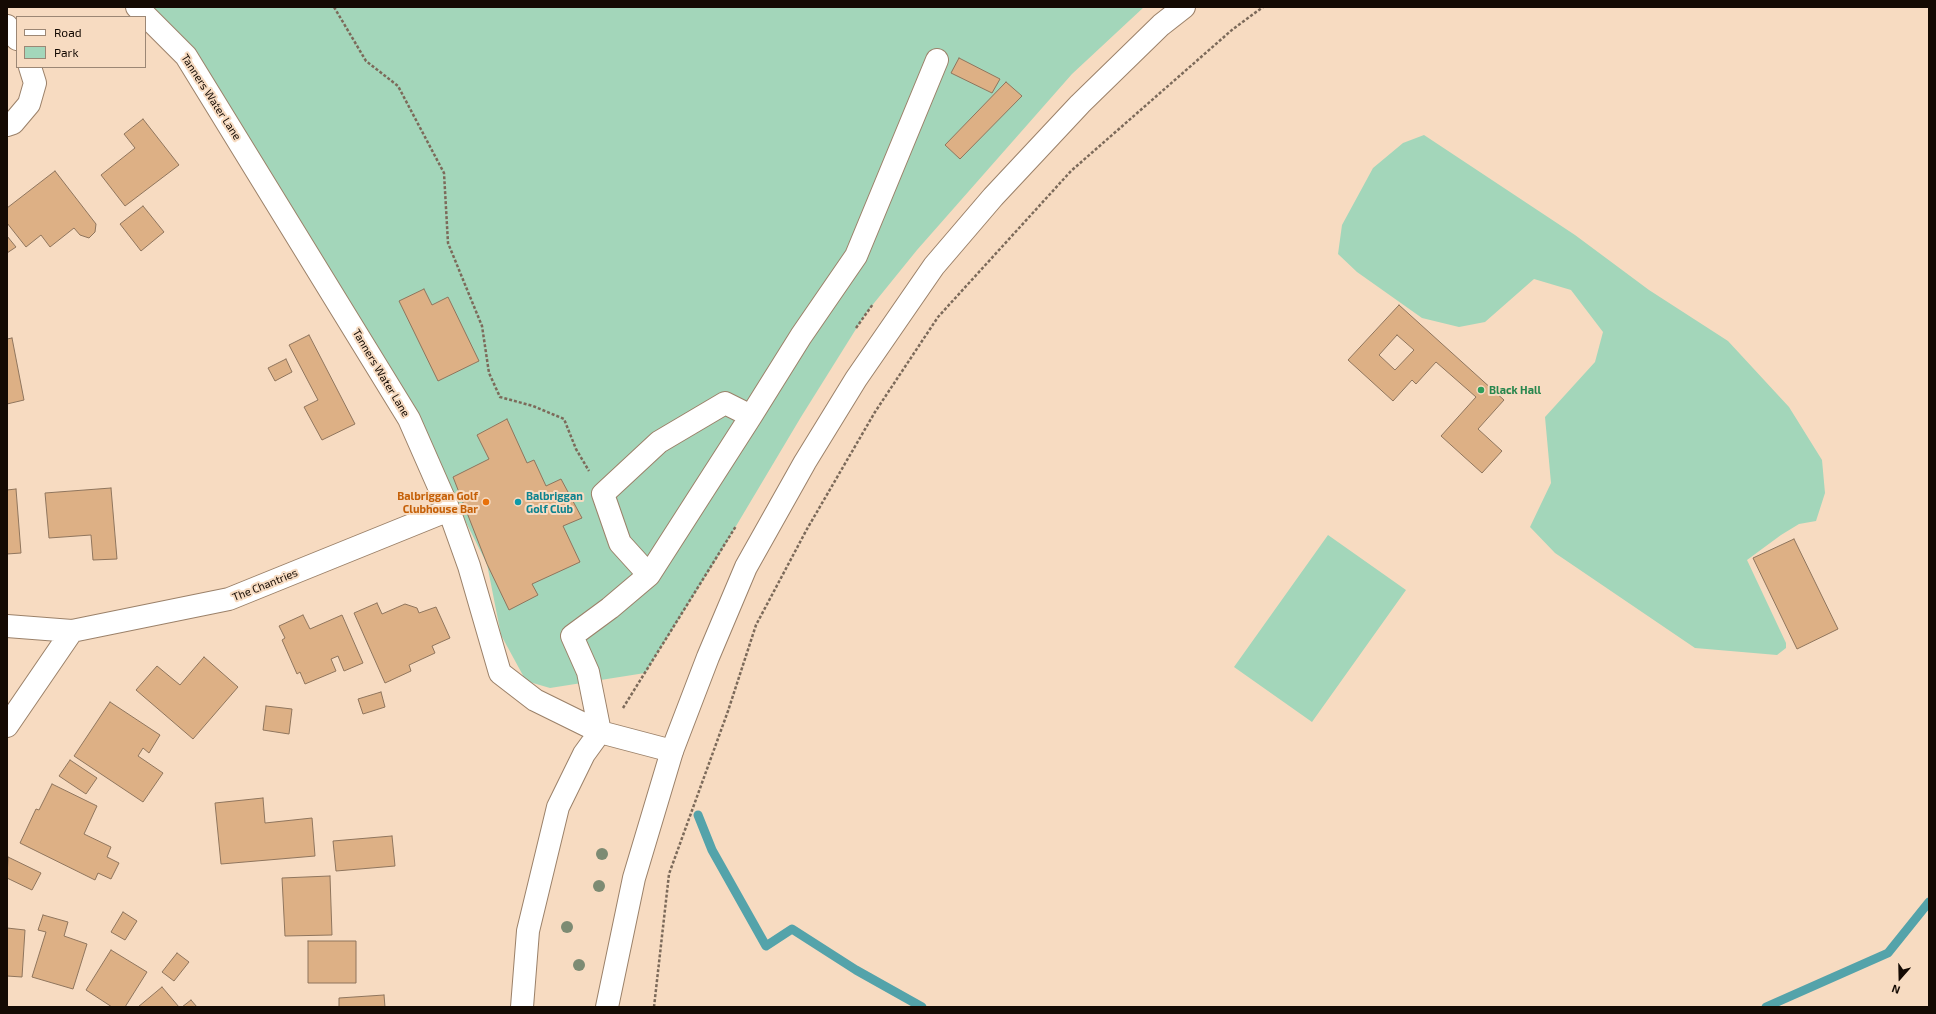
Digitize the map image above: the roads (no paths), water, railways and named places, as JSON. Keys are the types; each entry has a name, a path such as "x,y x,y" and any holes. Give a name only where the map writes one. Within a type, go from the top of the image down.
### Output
{"street":[{"name":"Tanners Water Lane","path":"137,7 186,56 409,419 449,510 469,566 500,673 535,700 600,732 672,751"},
{"path":"607,1007 634,878 672,751 708,657 746,567 812,449 856,379 934,266 993,197 1075,110 1161,25 1184,7"},
{"path":"7,26 16,38"},
{"path":"522,1007 528,931 558,807 584,754 600,732 588,672 572,636 610,608 648,575 801,336 856,256 937,60"},
{"path":"7,125 13,123 29,104 35,83 30,68"},
{"path":"648,575 620,543 603,494 659,442 725,404 751,416"},
{"name":"The Chantries","path":"7,626 72,631 229,599 449,510"},
{"path":"7,726 72,631"}],"waterway":[{"path":"698,815 712,850 766,946 792,929 856,970 922,1007"},
{"path":"1766,1007 1888,953 1929,902"}],"place":[{"name":"Black Hall","path":"1481,390"},
{"name":"Balbriggan Golf Clubhouse Bar","path":"486,502"},
{"name":"Balbriggan Golf Club","path":"518,502"}]}
